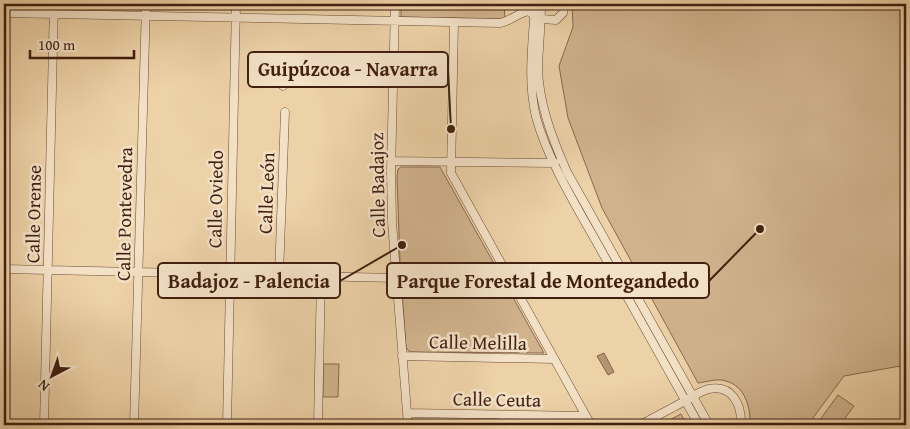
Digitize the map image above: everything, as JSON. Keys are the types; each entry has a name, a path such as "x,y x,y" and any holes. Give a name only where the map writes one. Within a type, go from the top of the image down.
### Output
{"street":[{"name":"Calle Orense","path":"44,425 54,4"},
{"name":"Calle Pontevedra","path":"134,425 146,4"},
{"name":"Calle Oviedo","path":"227,425 236,4"},
{"name":"Calle Badajoz","path":"395,4 392,222 408,425"},
{"path":"520,13 523,4"},
{"path":"534,4 531,56 536,117 555,163 571,198 689,399 708,425"},
{"path":"541,4 538,66 540,90 552,136 567,172 689,399 699,425"},
{"path":"4,14 500,23 528,11 541,20 552,21 560,17 565,4"},
{"path":"454,22 451,173 591,425"},
{"path":"283,86 284,75 394,62"},
{"name":"Calle León","path":"279,275 285,112"},
{"path":"392,161 555,163"},
{"path":"4,269 396,278"},
{"path":"318,425 321,276"},
{"name":"Calle Melilla","path":"402,356 554,359"},
{"path":"640,425 710,389 725,390 732,394 739,405 741,425"},
{"name":"Calle Ceuta","path":"408,413 585,416"},
{"path":"502,415 502,425"}],"shaded area":[{"path":"401,4 504,4 505,19 401,17"},
{"path":"572,4 906,4 906,365 844,376 810,422 815,425 750,425 746,398 738,388 723,380 698,383 602,208 568,118 559,66 573,27"},
{"path":"401,167 440,167 544,353 410,352 406,348 397,177 398,169"},
{"path":"604,353 614,372 608,375 597,356"},
{"path":"323,364 339,364 338,397 323,397"},
{"path":"838,395 854,406 840,425 816,425"},
{"path":"681,414 687,425 660,425"}],"place":[{"name":"Guipúzcoa - Navarra","path":"451,129"},
{"name":"Parque Forestal de Montegandedo","path":"760,229"},
{"name":"Badajoz - Palencia","path":"402,245"}]}
